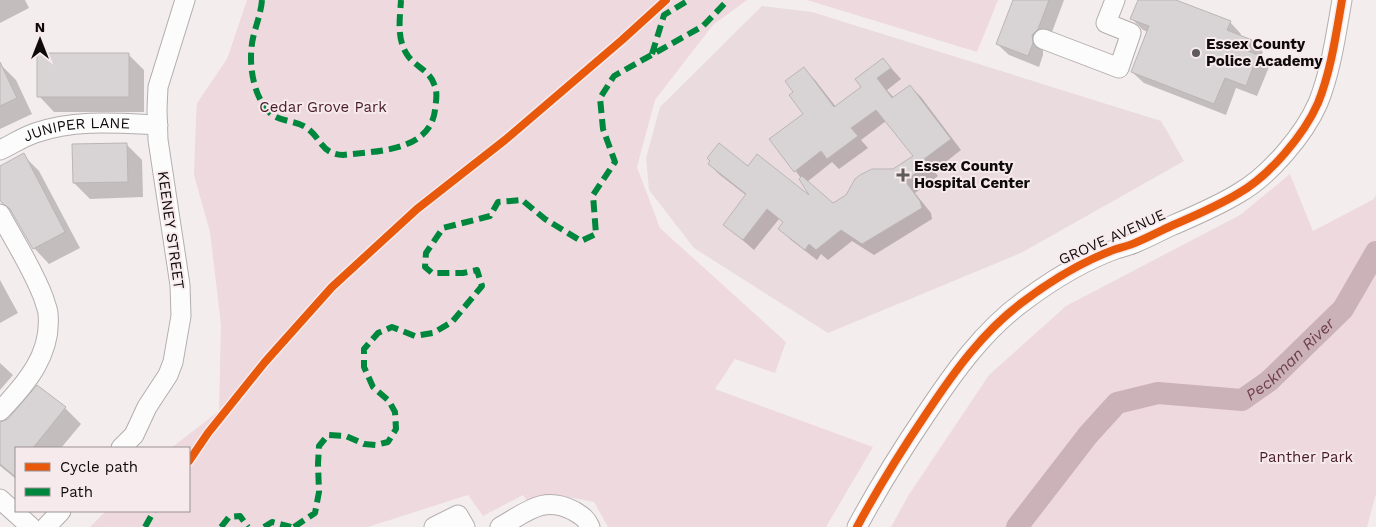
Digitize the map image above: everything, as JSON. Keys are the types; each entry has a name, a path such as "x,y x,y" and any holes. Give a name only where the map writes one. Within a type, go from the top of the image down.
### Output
{"street":[{"name":"KEENEY STREET","path":"122,447 134,435 147,407 168,375 173,362 181,316 180,284 158,140 158,87 184,0"},
{"path":"1043,39 1119,68 1131,33 1106,23 1115,0"},
{"name":"GROVE AVENUE","path":"857,527 903,448 948,381 989,332 1023,302 1059,277 1084,263 1115,249 1137,242 1224,202 1260,178 1276,162 1296,138 1318,103 1327,75 1342,0"},
{"name":"JUNIPER LANE","path":"0,150 34,133 61,126 92,123 158,125"},
{"path":"0,214 38,283 48,313 47,339 38,365 20,389 0,410"},
{"path":"0,499 31,527"},
{"path":"500,527 534,508 547,504 562,505 585,517 590,527"},
{"path":"46,527 60,512"},
{"path":"434,527 458,515 465,527"}],"shaded area":[{"name":"Essex County Hospital Center","path":"762,6 812,12 1161,121 1184,161 1021,253 828,333 694,248 649,190 646,158 660,107"}],"green space":[{"name":"Cedar Grove Park","path":"247,0 747,0 713,25 655,100 637,167 660,228 786,342 775,373 735,359 715,389 873,447 826,527 608,527 594,502 553,494 529,504 523,495 483,516 468,495 368,527 90,527 105,512 190,512 190,447 172,447 219,411 221,325 210,232 194,175 197,103 227,59"},
{"path":"807,0 998,0 977,52"},
{"name":"Panther Park","path":"1290,174 1313,231 1374,199 1376,194 1376,494 1367,527 891,527 908,496 989,375 1066,306 1240,215"}],"building":[{"path":"1013,0 1049,0 1038,29 1032,35 1033,43 1028,56 996,44"},
{"name":"Essex County Police Academy","path":"1138,0 1176,0 1231,21 1227,30 1252,40 1248,51 1258,55 1246,86 1225,78 1214,104 1131,72 1149,26 1130,19"},
{"path":"37,53 129,53 129,97 37,97"},
{"path":"883,58 891,68 877,78 892,98 910,85 951,139 924,159 928,164 905,181 920,201 922,208 862,244 841,230 816,250 809,244 805,250 778,229 783,222 767,209 743,240 723,225 746,194 708,164 710,161 707,158 719,143 748,166 757,154 809,195 799,179 802,176 833,203 846,195 855,179 860,175 872,169 893,169 913,156 876,110 851,128 858,136 827,159 821,151 794,172 769,139 803,114 789,95 793,92 785,81 804,67 834,107 861,87 855,79"},
{"path":"0,62 17,98 0,106"},
{"path":"127,143 128,182 73,183 72,144"},
{"path":"24,153 65,232 33,249 10,209 0,200 0,166"},
{"path":"37,385 66,407 34,447 15,447 15,476 0,464 0,422 8,419"}],"waterway":[{"name":"Peckman River","path":"1017,527 1088,435 1117,403 1158,393 1242,400 1269,381 1343,309 1376,252"}],"marked path":[{"path":"262,0 253,38 251,67 255,87 263,105 273,115 303,125 330,152 343,155 399,147 412,142 423,134 431,124 436,103 435,87 432,79 411,60 404,49 400,36 401,0"},
{"path":"652,54 664,15 689,0"},
{"path":"294,527 315,513 319,492 319,446 328,435 346,436 364,444 376,445 388,442 396,429 395,412 389,401 373,387 364,367 364,349 378,333 392,327 415,336 433,333 452,322 482,286 477,270 463,273 432,273 425,267 426,253 443,228 490,216 498,202 522,200 545,219 581,241 596,234 593,195 615,162 603,129 600,98 614,76 703,26 728,0"},
{"path":"145,527 153,512"},
{"path":"221,527 229,517 240,516 248,527"},
{"path":"264,527 272,522 291,527"}],"cycle path":[{"path":"190,460 208,433 265,362 332,287 417,209 505,140 666,0"},
{"path":"857,527 899,456 947,383 995,325 1024,301 1080,265 1132,244 1231,198 1250,186 1285,154 1312,115 1323,91 1330,65 1342,0"}],"place":[{"name":"Essex County Police Academy","path":"1196,53"},
{"name":"Essex County Hospital Center","path":"903,175"}]}
